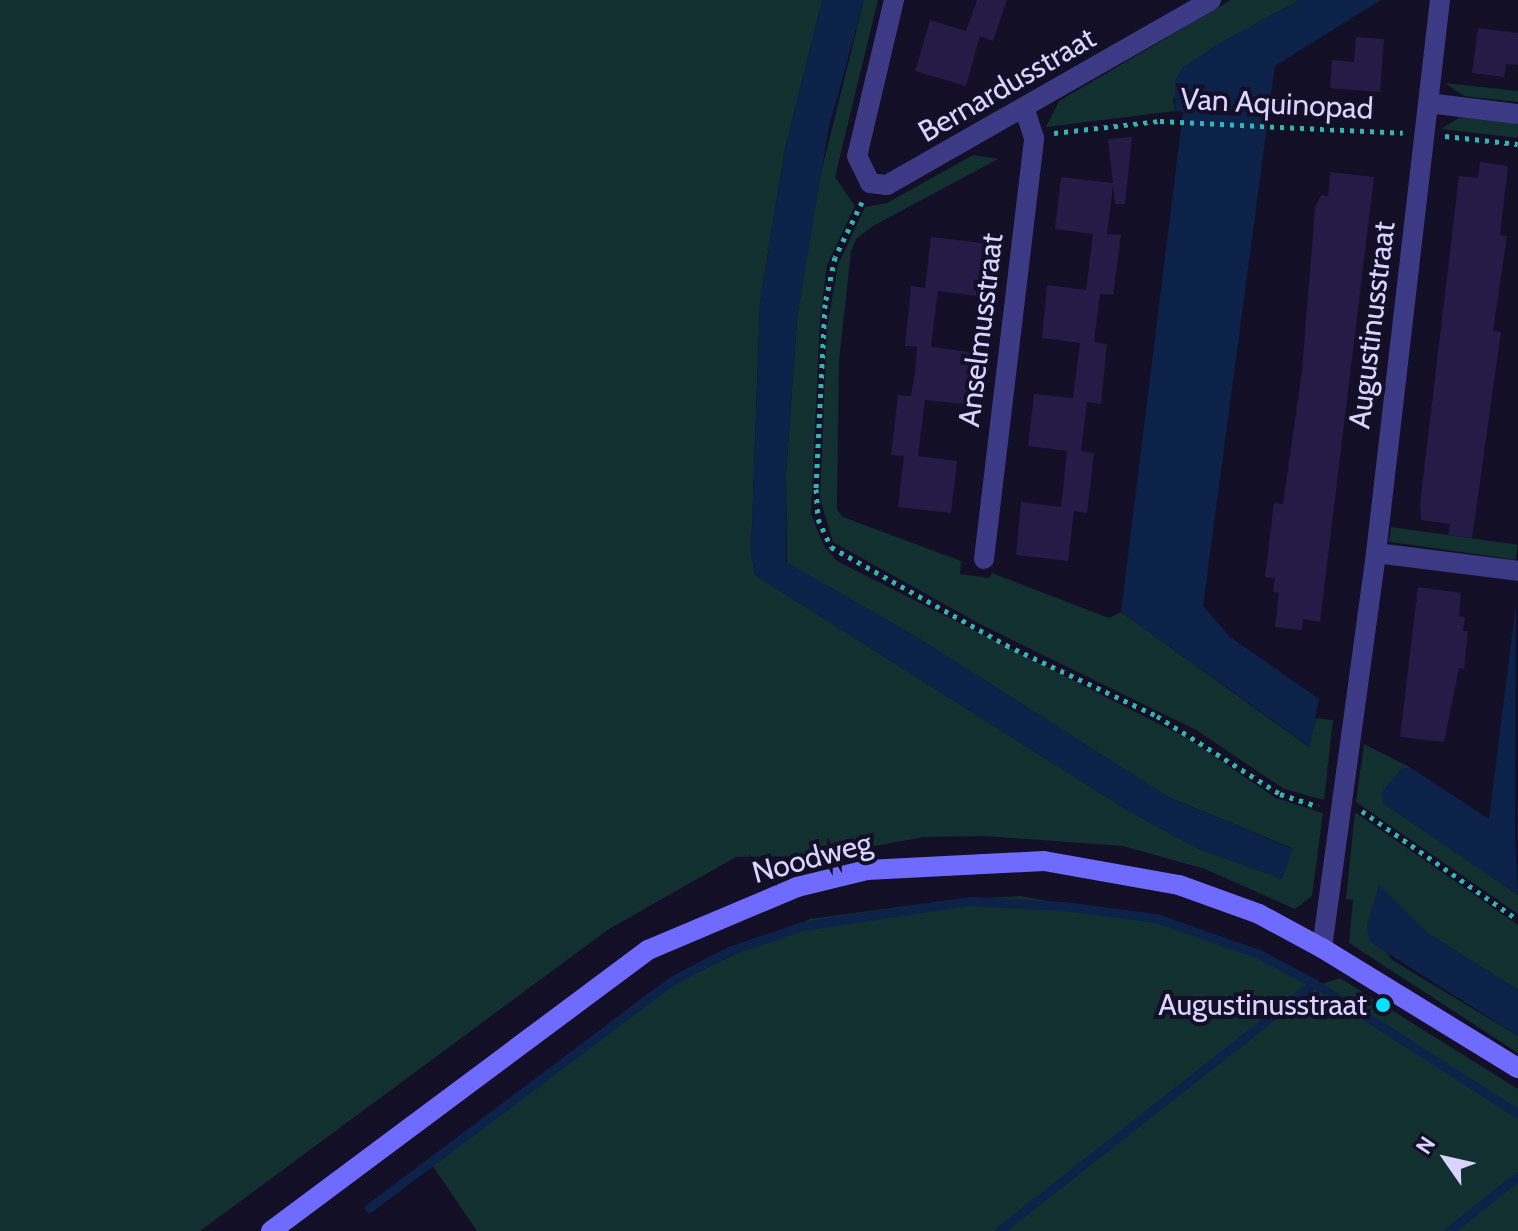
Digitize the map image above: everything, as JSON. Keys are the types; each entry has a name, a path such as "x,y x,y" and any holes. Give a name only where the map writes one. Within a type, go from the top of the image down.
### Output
{"main road":[{"name":"Noodweg","path":"271,1231 648,950 797,887 867,870 1044,861 1179,885 1259,914 1322,948 1518,1068"}],"street":[{"name":"Bernardusstraat","path":"894,0 857,156 870,183 904,180 1211,0"},
{"name":"Augustinusstraat","path":"1322,948 1376,553 1440,0"},
{"path":"1428,103 1518,114"},
{"name":"Anselmusstraat","path":"984,559 1034,138 1025,110"},
{"path":"1376,553 1518,571"}],"path":[{"name":"Van Aquinopad","path":"1034,138 1160,121 1275,124 1518,144"},
{"path":"1341,808 1356,807 1518,920"}],"green space":[{"path":"0,0 822,0 785,148 760,303 751,552 755,575 1127,810 1197,848 1282,879 1292,848 1168,797 915,636 787,563 786,472 797,318 816,193 864,0 878,0 835,177 855,206 827,265 820,320 811,514 824,546 837,561 1187,738 1276,798 1323,813 1312,896 1295,909 1205,869 1123,846 984,836 924,837 819,856 736,857 609,929 200,1231 0,1231"},
{"path":"1231,0 1299,0 1210,49 1173,99 1175,111 1046,127 1059,101"},
{"path":"1445,83 1518,91 1518,102 1464,96"},
{"path":"1460,117 1518,123 1518,138 1441,129"},
{"path":"973,155 998,159 873,226 856,239 851,251 839,361 837,510 843,517 961,561 960,574 989,578 992,573 1109,618 1121,612 1309,747 1316,718 1333,720 1324,800 1284,789 1196,730 980,624 833,542 820,499 827,327 838,265 865,207 887,203"},
{"path":"1391,527 1518,545 1516,560 1389,542"},
{"path":"1364,744 1411,768 1401,769 1383,803 1518,895 1518,914 1356,802"},
{"path":"1355,812 1518,925 1518,990 1426,932 1379,885 1367,927 1392,960 1518,1036 1518,1053 1349,943 1353,900 1346,899"},
{"path":"1021,896 1174,925 1269,955 1316,986 1340,978 1518,1089 1518,1231 477,1231 430,1162 642,998 810,919 950,900"}],"water":[{"path":"822,0 864,0 829,127 797,318 786,472 786,562 915,636 1168,797 1293,849 1282,879 1197,848 1127,810 755,575 751,552 760,303 785,148"},
{"path":"1299,0 1381,0 1275,66 1203,606 1230,637 1319,699 1310,747 1121,612 1183,112 1175,111 1175,81 1182,68 1210,49"},
{"path":"1516,604 1515,838 1518,895 1383,803 1382,792 1401,769 1411,768 1489,819"},
{"path":"1379,885 1426,932 1518,990 1518,1036 1370,942 1367,927"}],"building":[{"path":"977,0 1007,0 993,41 980,36 966,86 915,71 930,20 966,31"},
{"path":"1478,28 1518,33 1518,65 1506,64 1504,77 1472,73"},
{"path":"1356,37 1384,39 1380,92 1330,88 1332,60 1354,62"},
{"path":"1132,137 1125,204 1115,204 1113,185 1110,209 1107,234 1121,235 1113,295 1100,294 1094,342 1107,344 1101,404 1087,402 1081,451 1094,453 1087,513 1074,511 1068,561 1016,555 1021,502 1061,507 1067,451 1028,446 1034,394 1073,398 1080,343 1042,338 1047,285 1086,290 1093,234 1055,229 1061,177 1113,183 1108,139"},
{"path":"1480,162 1508,166 1500,235 1507,236 1493,331 1501,332 1472,538 1448,535 1450,524 1421,520 1420,504 1459,176 1478,178"},
{"path":"1330,172 1374,177 1320,622 1303,619 1302,630 1275,627 1279,593 1273,592 1275,578 1265,577 1274,503 1283,504 1302,371 1315,208 1321,195 1328,196"},
{"path":"931,237 983,243 977,296 938,291 931,347 969,352 968,391 964,404 925,400 918,456 957,461 951,513 898,507 904,456 891,455 898,395 911,396 915,372 917,347 905,346 911,286 925,288"},
{"path":"1418,587 1461,593 1459,616 1465,617 1463,631 1468,631 1464,669 1459,668 1444,742 1400,737"}],"waterway":[{"path":"369,1208 673,980 729,951 803,926 969,901 1064,906 1156,918 1259,954 1314,983 999,1231"},
{"path":"1314,983 1518,1114"},
{"path":"1449,1231 1518,1176"}],"place":[{"name":"Augustinusstraat","path":"1383,1005"}]}
